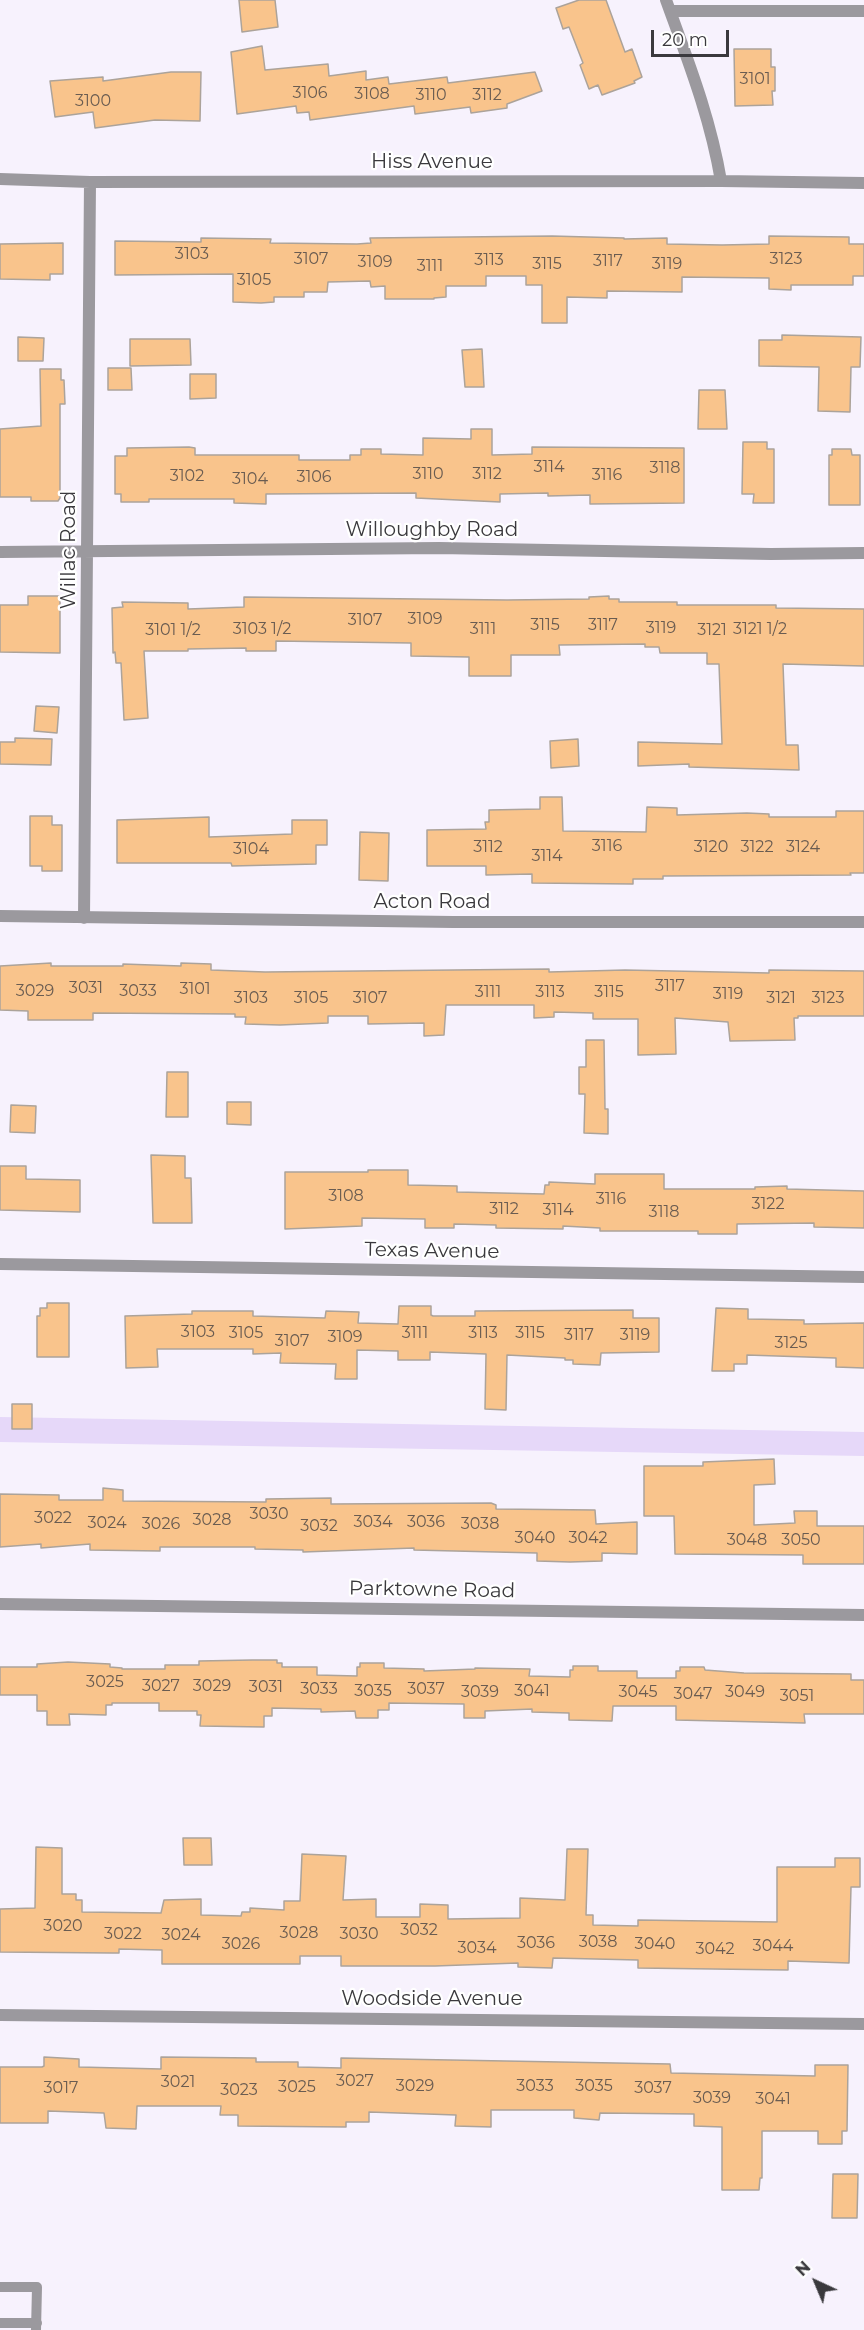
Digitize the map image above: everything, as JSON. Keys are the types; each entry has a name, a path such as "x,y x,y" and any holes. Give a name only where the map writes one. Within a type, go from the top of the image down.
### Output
{"street":[{"path":"721,181 715,143 707,116 688,54 668,6 864,11"},
{"name":"Hiss Avenue","path":"0,179 90,182 721,181 864,183"},
{"name":"Willac Road","path":"84,918 90,182"},
{"name":"Willoughby Road","path":"0,552 439,548 771,554 864,553"},
{"name":"Acton Road","path":"0,916 453,922 864,922"},
{"name":"Texas Avenue","path":"0,1264 864,1277"},
{"name":"Parktowne Road","path":"0,1604 864,1616"},
{"name":"Woodside Avenue","path":"0,2015 864,2024"}],"lane":[{"path":"0,2287 37,2287 36,2327 0,2323"}],"shaded area":[{"path":"0,1417 864,1432 864,1456 0,1442"}],"building":[{"path":"239,0 275,0 278,27 242,32"},
{"path":"579,0 606,0 625,52 632,49 642,77 634,81 635,83 602,95 598,85 589,89 580,65 583,63 569,27 563,29 556,8"},
{"path":"262,46 265,70 328,64 329,76 366,71 366,80 388,77 389,84 447,77 448,83 535,72 542,91 507,104 507,108 471,113 470,107 415,114 414,106 310,120 309,112 297,113 296,106 237,114 231,52"},
{"path":"734,49 771,49 771,67 775,67 773,105 735,106"},
{"path":"171,72 201,72 200,121 155,120 95,128 93,112 55,117 50,81 103,77 103,81"},
{"path":"552,236 667,238 667,244 722,245 769,244 769,236 849,237 849,244 864,244 864,276 853,276 853,285 791,285 791,290 769,289 769,278 682,277 682,292 607,291 607,298 567,297 567,323 542,323 542,285 526,285 526,276 486,276 486,286 446,286 446,297 434,299 385,299 385,286 371,287 370,281 328,282 327,292 304,292 304,297 274,297 274,302 261,303 233,302 233,274 115,275 115,241 201,242 201,238 271,239 270,243 357,244 371,243 370,238"},
{"path":"63,243 63,274 50,274 50,280 0,279 0,244"},
{"path":"782,335 861,337 860,367 851,367 850,412 818,411 819,367 759,366 759,340 782,340"},
{"path":"18,337 44,338 43,361 18,361"},
{"path":"130,339 190,339 191,365 130,366"},
{"path":"482,349 484,387 465,387 462,350"},
{"path":"108,368 131,368 132,390 108,390"},
{"path":"40,369 61,369 61,380 64,380 65,404 60,404 60,498 58,501 31,501 31,497 0,497 0,429 41,426"},
{"path":"190,374 216,374 216,398 190,399"},
{"path":"699,390 725,390 727,429 698,429"},
{"path":"471,429 492,429 492,455 532,454 532,447 684,448 684,503 590,504 590,495 548,496 548,493 500,494 500,502 416,498 416,493 266,494 266,504 234,503 234,499 149,499 149,502 121,502 121,494 115,494 115,456 127,456 127,448 189,447 195,448 195,455 299,455 299,460 350,460 350,455 361,455 361,449 381,449 381,454 423,455 423,438 471,439"},
{"path":"743,442 767,442 767,449 774,449 774,503 753,503 754,494 742,494"},
{"path":"832,449 851,449 852,455 860,455 860,505 829,505 829,455 832,455"},
{"path":"28,596 60,596 60,653 0,652 0,605 28,605"},
{"path":"609,596 609,599 619,599 619,602 677,602 677,605 776,605 776,608 864,609 864,666 783,664 786,745 798,745 799,770 689,767 689,764 638,766 638,742 722,744 719,664 707,664 707,653 660,653 659,647 645,647 645,644 559,645 560,655 511,655 511,676 469,676 469,657 411,656 411,643 276,641 276,651 246,651 246,648 144,651 148,718 124,720 121,663 116,663 115,652 113,653 112,608 123,607 122,602 188,603 188,609 244,607 244,597 507,600 589,599 589,597"},
{"path":"36,706 59,707 57,733 34,731"},
{"path":"15,738 52,739 51,765 0,764 0,742 15,742"},
{"path":"578,739 579,766 551,768 550,741"},
{"path":"540,797 562,797 563,831 646,832 647,807 677,808 677,815 747,813 769,814 769,817 836,817 836,811 864,811 864,873 850,873 851,875 663,876 663,879 633,879 633,884 532,883 532,874 486,875 486,866 427,866 427,830 486,829 485,822 489,822 489,810 540,809"},
{"path":"30,816 52,816 52,825 62,825 62,871 42,871 42,866 30,866"},
{"path":"209,817 209,837 292,834 292,820 327,820 327,845 316,845 316,864 232,866 231,863 117,863 117,820"},
{"path":"360,832 389,833 388,881 359,880"},
{"path":"51,963 51,966 211,964 211,970 265,972 549,969 549,972 864,971 864,1016 798,1016 794,1018 795,1040 730,1041 728,1022 675,1018 676,1054 638,1055 638,1019 593,1019 593,1013 554,1012 554,1017 534,1018 534,1005 446,1005 444,1035 424,1036 424,1023 368,1024 368,1016 328,1016 328,1023 280,1025 245,1024 246,1017 235,1017 235,1014 93,1013 93,1020 28,1020 28,1011 0,1010 0,966"},
{"path":"586,1040 604,1040 605,1109 608,1109 608,1134 584,1133 585,1094 579,1094 579,1067 586,1067"},
{"path":"167,1072 188,1072 188,1117 166,1117"},
{"path":"227,1102 251,1102 251,1125 227,1124"},
{"path":"11,1105 36,1106 35,1133 10,1132"},
{"path":"151,1155 185,1156 185,1178 191,1178 192,1223 153,1223"},
{"path":"0,1166 26,1166 26,1179 80,1180 80,1212 0,1210"},
{"path":"368,1170 408,1170 408,1185 457,1186 457,1192 544,1194 545,1185 549,1185 549,1182 595,1184 595,1174 664,1174 664,1189 755,1189 755,1187 787,1186 787,1189 864,1191 864,1228 814,1227 814,1223 737,1224 737,1234 698,1234 698,1231 600,1231 600,1228 563,1226 563,1229 496,1228 496,1225 454,1224 454,1228 425,1228 425,1219 362,1218 362,1226 285,1229 285,1172 368,1172"},
{"path":"47,1303 69,1303 69,1357 37,1357 37,1316 40,1316 40,1308 47,1308"},
{"path":"399,1306 431,1306 433,1316 475,1316 475,1311 633,1310 633,1318 659,1318 659,1352 601,1353 600,1365 573,1364 573,1360 565,1360 565,1358 507,1355 506,1410 485,1409 486,1354 430,1352 430,1360 398,1360 398,1351 357,1350 357,1379 335,1379 336,1364 280,1363 281,1353 253,1354 253,1349 157,1349 158,1367 126,1368 125,1316 192,1314 192,1311 253,1311 253,1316 325,1318 326,1311 359,1312 358,1323 398,1324"},
{"path":"716,1308 748,1309 748,1319 804,1320 804,1324 864,1323 864,1368 836,1367 836,1358 747,1355 747,1364 734,1364 734,1371 712,1371"},
{"path":"12,1404 32,1404 32,1429 12,1429"},
{"path":"774,1459 775,1484 754,1485 754,1525 795,1523 794,1511 817,1511 817,1526 864,1526 864,1564 803,1564 803,1555 675,1554 674,1516 644,1516 644,1466 703,1466 703,1462"},
{"path":"103,1488 123,1490 123,1501 266,1502 266,1499 331,1498 331,1504 491,1503 496,1505 496,1509 595,1510 596,1524 637,1522 637,1554 602,1553 602,1561 570,1562 537,1561 537,1553 414,1550 414,1548 303,1552 303,1550 255,1549 255,1547 160,1547 160,1551 90,1550 90,1544 41,1548 41,1544 0,1547 0,1494 59,1495 59,1500 103,1500"},
{"path":"277,1660 277,1663 282,1663 282,1667 317,1667 317,1675 357,1676 357,1667 360,1667 360,1663 384,1663 384,1668 424,1669 424,1671 475,1668 530,1669 529,1676 570,1677 570,1670 573,1670 573,1666 598,1666 598,1671 637,1671 637,1678 676,1678 676,1671 680,1671 680,1667 704,1667 705,1670 744,1673 851,1674 851,1680 864,1680 864,1714 804,1714 805,1723 676,1720 676,1706 613,1706 612,1721 569,1720 569,1713 532,1712 532,1709 485,1711 485,1718 464,1718 464,1704 389,1703 389,1710 378,1710 378,1718 356,1718 355,1711 321,1712 321,1709 272,1708 272,1716 264,1716 264,1727 200,1726 201,1715 197,1715 197,1711 159,1711 159,1703 112,1703 112,1705 106,1705 106,1715 69,1714 70,1725 47,1725 47,1711 37,1711 37,1695 0,1695 0,1667 37,1667 37,1664 68,1662 110,1664 110,1667 122,1669 165,1669 165,1665 199,1665 199,1661"},
{"path":"183,1838 211,1838 212,1865 184,1865"},
{"path":"36,1847 62,1848 62,1894 76,1894 76,1900 82,1900 82,1912 161,1913 164,1900 201,1899 201,1915 241,1916 242,1912 250,1912 250,1908 284,1910 284,1901 300,1901 302,1854 346,1856 343,1900 376,1899 376,1917 420,1917 420,1904 448,1905 448,1919 520,1918 520,1898 565,1900 567,1849 588,1849 586,1915 593,1915 593,1925 638,1926 638,1920 777,1922 777,1867 835,1867 835,1858 860,1858 860,1887 851,1887 849,1963 788,1961 788,1970 638,1968 638,1960 553,1958 552,1968 518,1967 518,1963 341,1966 341,1956 300,1956 300,1964 162,1964 162,1950 119,1949 119,1953 0,1952 0,1909 35,1908"},
{"path":"44,2057 79,2059 79,2067 161,2069 161,2057 256,2058 256,2062 298,2062 298,2067 341,2068 341,2058 670,2064 671,2073 815,2076 815,2065 848,2065 847,2131 842,2131 842,2144 818,2144 818,2131 762,2131 762,2178 760,2178 759,2190 722,2190 722,2127 694,2126 694,2114 600,2113 599,2120 574,2118 574,2110 491,2110 491,2127 455,2126 456,2115 369,2112 369,2122 346,2122 346,2127 238,2126 238,2115 220,2115 221,2106 137,2106 136,2129 106,2128 104,2113 48,2111 48,2123 0,2123 0,2067 42,2067"},
{"path":"833,2174 858,2174 857,2218 832,2218"}]}
